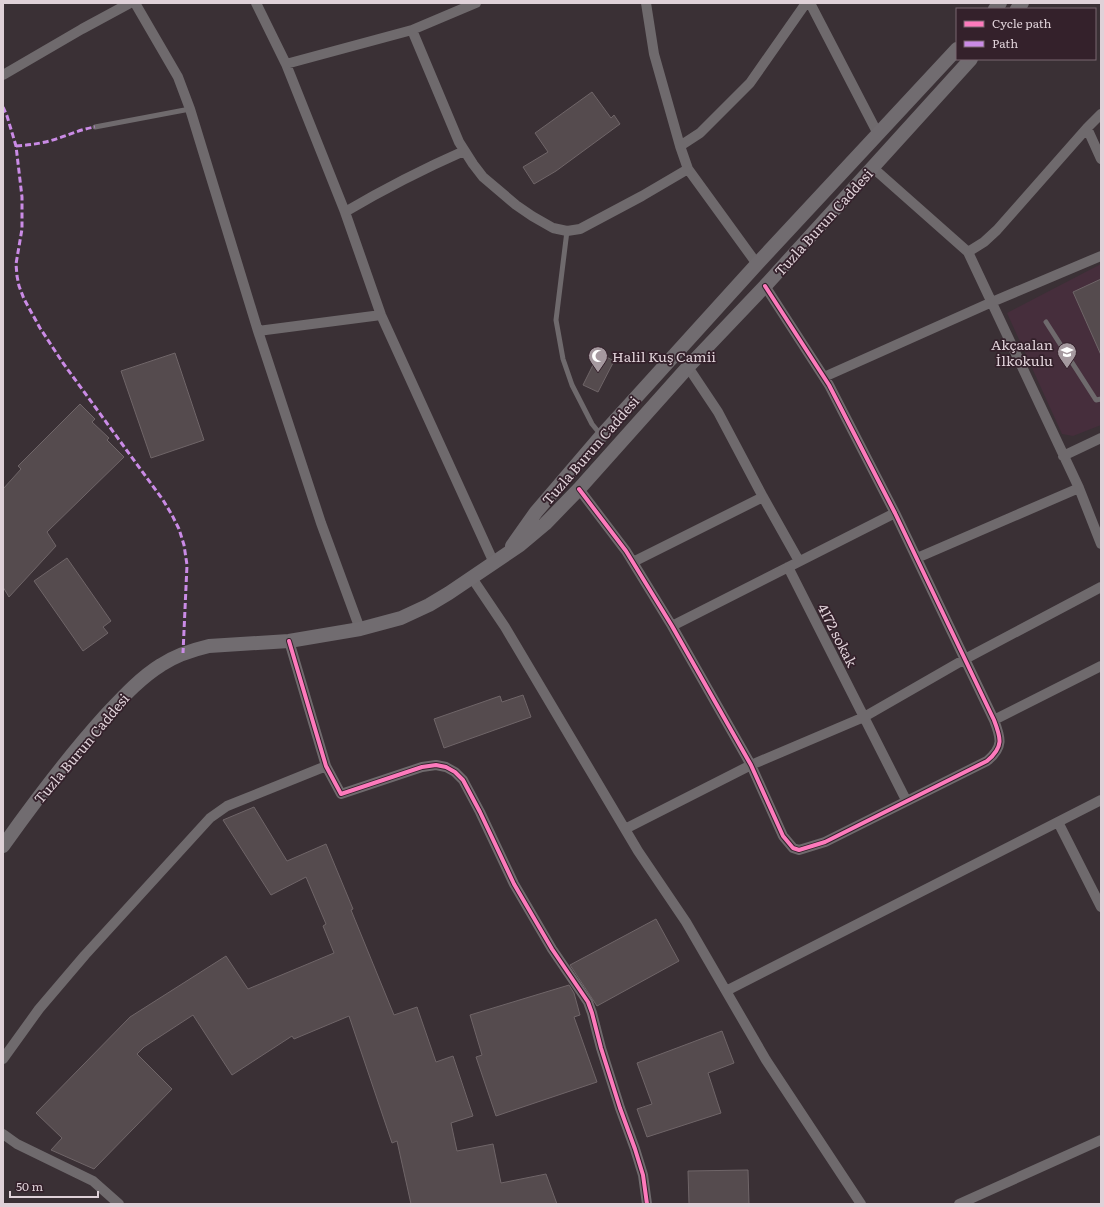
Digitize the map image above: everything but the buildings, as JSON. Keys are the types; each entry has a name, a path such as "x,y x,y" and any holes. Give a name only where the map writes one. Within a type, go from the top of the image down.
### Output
{"main road":[{"name":"Tuzla Burun Caddesi","path":"506,555 536,512 601,436 757,264 956,50"},
{"name":"Tuzla Burun Caddesi","path":"3,846 44,790 91,732 133,687 161,665 183,653 209,646 289,641 360,629 411,614 449,593 520,545 545,524 579,489 688,367 765,286 970,60"}],"street":[{"path":"3,75 130,3"},
{"path":"135,3 178,78 190,109 258,331 321,523 360,629"},
{"path":"256,3 286,64 345,212 382,315 494,563"},
{"path":"286,64 412,30 476,3"},
{"path":"646,3 654,54 688,169 757,264"},
{"path":"680,146 700,133 750,83 806,3"},
{"path":"810,3 878,134"},
{"path":"412,30 464,151 473,164 483,177 510,200 532,216 553,228 567,231 580,229 592,224 688,169"},
{"path":"968,252 984,242 997,230 1101,114"},
{"path":"1087,128 1101,160"},
{"path":"345,212 430,165 464,151"},
{"path":"872,167 968,252 1079,488 1101,544"},
{"path":"824,377 992,302 1101,256"},
{"path":"579,489 626,551 672,626 751,765 783,836 793,848 800,850 825,842 906,800 987,761 993,756 1000,743 1000,734 917,558 824,377 765,286"},
{"path":"258,331 382,315"},
{"path":"688,367 718,412 799,562"},
{"path":"1064,456 1101,438"},
{"path":"917,558 1079,488"},
{"path":"633,562 763,497"},
{"path":"672,626 895,513"},
{"name":"4172 sokak","path":"788,567 906,800"},
{"path":"472,578 505,627 642,858 686,922 776,1076 860,1204"},
{"path":"625,830 751,765 864,717 964,659 1101,587"},
{"path":"289,641 326,766 341,794 422,767 436,765 446,767 455,772 463,780 514,884 552,949 588,1002 601,1048 643,1175 647,1204"},
{"path":"994,720 1101,666"},
{"path":"3,1058 39,1009 85,955 210,818 227,806 326,766"},
{"path":"726,991 1101,800"},
{"path":"1058,822 1101,907"},
{"path":"3,1134 17,1144 93,1182 119,1204"},
{"path":"959,1204 1101,1140"}],"lane":[{"path":"94,127 190,109"},
{"path":"567,231 556,320 563,359 572,385 592,424 601,436"},
{"path":"1046,322 1096,400 1101,399"}],"shaded area":[{"name":"Akçaalan İlkokulu","path":"1101,264 1101,425 1073,436 1062,434 1007,313"}],"marked path":[{"path":"3,107 16,146 22,197 22,229 16,264 19,286 24,299 40,328 63,363 163,500 179,529 184,545 187,565 183,653"},
{"path":"16,146 48,141 95,127"}],"cycle path":[{"path":"579,489 626,551 672,626 751,765 783,836 793,848 799,850 825,842 987,761 992,756 999,747 1000,742 994,720 895,513 829,385 765,286"},
{"path":"289,641 326,766 341,794 422,767 436,765 446,767 455,772 463,780 514,884 552,949 588,1002 620,1108 643,1175 647,1204"}],"place":[{"name":"Akçaalan İlkokulu","path":"1067,369"},
{"name":"Halil Kuş Camii","path":"598,373"}]}
